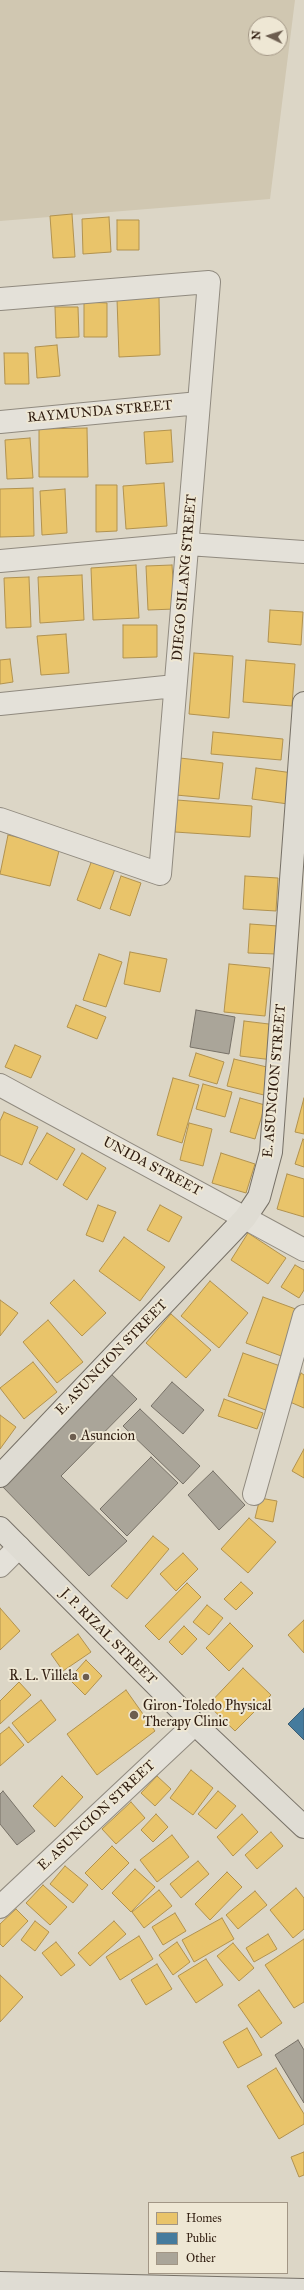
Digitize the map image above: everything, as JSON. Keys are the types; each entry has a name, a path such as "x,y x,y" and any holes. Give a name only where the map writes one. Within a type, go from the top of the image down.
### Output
{"main road":[{"name":"E. ASUNCION STREET","path":"0,1476 245,1218 259,1197 271,1152 304,703"},
{"name":"J. P. RIZAL STREET","path":"0,1528 195,1724 304,1827"},
{"path":"0,2283 304,2290"}],"street":[{"name":"DIEGO SILANG STREET","path":"0,299 209,282 160,874 0,819"},
{"name":"RAYMUNDA STREET","path":"0,422 199,403"},
{"path":"0,561 188,544 304,552"},
{"path":"0,704 175,686"},
{"name":"UNIDA STREET","path":"0,1085 304,1250"},
{"path":"254,1494 304,1316"},
{"path":"0,1566 19,1547"},
{"name":"E. ASUNCION STREET","path":"0,1907 195,1724"}],"shaded area":[{"path":"0,0 295,0 288,56 288,16 248,16 248,56 288,56 270,199 0,221"}],"building: Homes":[{"path":"72,214 75,257 53,258 50,216"},
{"path":"109,217 111,252 83,254 82,219"},
{"path":"117,220 139,220 139,250 117,250"},
{"path":"159,297 160,355 119,357 117,299"},
{"path":"84,302 107,303 107,337 84,337"},
{"path":"55,307 78,307 79,337 56,338"},
{"path":"57,345 60,376 37,378 35,347"},
{"path":"4,353 28,353 29,384 5,384"},
{"path":"87,428 88,477 39,477 39,429"},
{"path":"171,430 173,462 146,464 144,432"},
{"path":"30,438 33,478 7,479 5,440"},
{"path":"164,483 167,526 126,529 123,486"},
{"path":"96,485 117,485 117,531 96,532"},
{"path":"33,488 34,536 0,537 0,489"},
{"path":"65,489 67,533 42,535 40,491"},
{"path":"136,565 139,618 93,620 91,568"},
{"path":"172,565 175,609 148,610 146,566"},
{"path":"82,575 84,620 40,623 38,577"},
{"path":"29,577 31,627 6,628 4,578"},
{"path":"270,610 303,612 301,645 268,642"},
{"path":"123,625 157,625 157,657 123,658"},
{"path":"66,634 69,673 41,675 37,636"},
{"path":"194,653 233,656 229,718 189,714"},
{"path":"10,659 13,682 0,684 0,660"},
{"path":"246,660 295,664 292,706 243,702"},
{"path":"213,732 283,739 281,760 211,754"},
{"path":"180,758 223,763 219,799 176,795"},
{"path":"256,768 293,773 288,804 252,799"},
{"path":"177,800 252,806 250,837 175,832"},
{"path":"8,835 60,847 50,886 0,874"},
{"path":"92,860 115,869 100,909 77,900"},
{"path":"121,876 141,883 130,916 110,909"},
{"path":"245,876 278,878 276,911 243,909"},
{"path":"250,924 278,926 276,954 248,953"},
{"path":"130,952 167,959 160,992 124,984"},
{"path":"99,954 122,962 106,1007 83,1000"},
{"path":"229,964 270,968 265,1016 224,1012"},
{"path":"76,1005 106,1017 97,1039 67,1027"},
{"path":"244,1021 277,1025 273,1060 240,1056"},
{"path":"15,1045 41,1056 31,1078 5,1067"},
{"path":"196,1053 224,1062 217,1084 189,1076"},
{"path":"234,1059 275,1069 268,1096 227,1086"},
{"path":"173,1078 199,1085 182,1143 157,1135"},
{"path":"203,1084 232,1092 225,1117 196,1109"},
{"path":"240,1098 265,1105 255,1139 230,1132"},
{"path":"304,1098 304,1134 295,1132"},
{"path":"4,1112 38,1127 22,1165 0,1155 0,1121"},
{"path":"189,1123 212,1129 203,1166 180,1160"},
{"path":"47,1133 75,1149 57,1180 29,1163"},
{"path":"303,1139 304,1140 304,1167 295,1164"},
{"path":"82,1153 106,1168 87,1200 63,1185"},
{"path":"221,1153 255,1164 246,1193 212,1183"},
{"path":"287,1174 304,1179 304,1217 277,1209"},
{"path":"98,1205 116,1212 103,1242 86,1235"},
{"path":"160,1205 182,1217 169,1242 147,1230"},
{"path":"248,1233 286,1258 268,1284 231,1260"},
{"path":"124,1237 165,1267 140,1301 99,1271"},
{"path":"295,1265 304,1270 304,1290 299,1298 281,1287"},
{"path":"74,1280 106,1313 82,1336 50,1303"},
{"path":"210,1281 248,1313 219,1348 181,1316"},
{"path":"263,1297 301,1311 284,1357 246,1343"},
{"path":"0,1300 18,1313 0,1336"},
{"path":"171,1314 211,1350 186,1378 146,1343"},
{"path":"48,1320 83,1362 57,1383 23,1342"},
{"path":"243,1353 286,1368 271,1412 228,1396"},
{"path":"33,1362 57,1392 24,1419 0,1388"},
{"path":"301,1373 304,1375 304,1408 290,1402"},
{"path":"224,1399 263,1413 257,1429 218,1416"},
{"path":"0,1415 16,1427 0,1449"},
{"path":"304,1449 304,1478 292,1471"},
{"path":"260,1498 277,1501 273,1522 255,1518"},
{"path":"249,1518 276,1542 248,1573 221,1549"},
{"path":"153,1536 169,1549 127,1599 111,1586"},
{"path":"183,1553 198,1569 176,1591 160,1574"},
{"path":"241,1582 253,1593 236,1610 224,1599"},
{"path":"187,1583 201,1597 159,1640 145,1626"},
{"path":"207,1605 223,1618 209,1635 193,1622"},
{"path":"0,1608 20,1631 0,1650"},
{"path":"304,1620 304,1653 288,1635"},
{"path":"230,1623 253,1646 229,1671 206,1648"},
{"path":"184,1626 197,1639 182,1655 169,1642"},
{"path":"78,1634 91,1652 63,1671 51,1654"},
{"name":"R. L. Villela","path":"86,1660 102,1676 85,1695 69,1679"},
{"path":"243,1668 271,1695 235,1731 208,1705"},
{"path":"19,1682 31,1695 0,1724 0,1701"},
{"path":"126,1690 155,1731 97,1775 67,1734"},
{"path":"41,1700 56,1720 28,1743 12,1723"},
{"path":"9,1727 24,1745 0,1766 0,1734"},
{"path":"191,1770 213,1788 193,1815 170,1798"},
{"path":"62,1776 83,1797 55,1827 33,1806"},
{"path":"157,1776 171,1789 155,1806 141,1793"},
{"path":"218,1791 236,1806 216,1829 198,1814"},
{"path":"131,1802 145,1818 116,1844 102,1829"},
{"path":"156,1814 168,1827 153,1842 141,1830"},
{"path":"242,1814 258,1832 233,1856 217,1837"},
{"path":"271,1832 283,1846 257,1869 245,1855"},
{"path":"172,1835 189,1857 157,1882 140,1860"},
{"path":"112,1846 129,1863 102,1890 85,1873"},
{"path":"198,1861 209,1874 181,1898 170,1884"},
{"path":"65,1866 88,1885 73,1903 50,1884"},
{"path":"135,1869 155,1887 131,1912 112,1893"},
{"path":"227,1872 242,1887 210,1920 195,1904"},
{"path":"43,1885 67,1907 50,1925 26,1903"},
{"path":"296,1888 304,1898 304,1929 293,1938 270,1910"},
{"path":"159,1890 172,1906 144,1928 132,1912"},
{"path":"255,1891 267,1905 238,1929 226,1915"},
{"path":"16,1909 28,1921 3,1947 0,1944 0,1924"},
{"path":"175,1913 186,1931 163,1945 152,1927"},
{"path":"222,1918 234,1939 194,1962 182,1940"},
{"path":"35,1921 49,1932 35,1951 21,1940"},
{"path":"114,1921 126,1934 90,1966 78,1953"},
{"path":"268,1934 277,1949 254,1962 246,1948"},
{"path":"139,1936 153,1959 120,1980 106,1957"},
{"path":"304,1939 304,2002 294,2008 265,1965"},
{"path":"56,1942 75,1965 61,1976 42,1953"},
{"path":"177,1942 190,1962 173,1975 159,1955"},
{"path":"233,1943 254,1968 239,1981 217,1956"},
{"path":"206,1959 223,1985 196,2003 178,1976"},
{"path":"157,1964 172,1989 146,2005 131,1980"},
{"path":"0,1975 23,1997 0,2022"},
{"path":"259,1990 282,2023 261,2038 238,2005"},
{"path":"247,2028 262,2055 238,2068 223,2042"},
{"path":"276,2068 304,2114 304,2124 279,2139 247,2086"},
{"path":"304,2152 304,2175 299,2177 291,2157"}],"building: Public":[{"path":"304,1708 304,1740 288,1724"}],"building: Other":[{"path":"196,1010 235,1017 229,1054 190,1047"},
{"name":"Asuncion","path":"108,1371 137,1399 61,1476 127,1541 89,1576 1,1485"},
{"path":"172,1382 204,1410 183,1434 151,1406"},
{"path":"140,1409 200,1466 183,1484 123,1426"},
{"path":"151,1457 178,1483 127,1536 100,1509"},
{"path":"213,1471 245,1505 219,1530 188,1495"},
{"path":"3,1791 35,1831 17,1845 0,1824 0,1794"},
{"path":"298,2040 304,2050 304,2103 275,2055"}],"place":[{"name":"Asuncion","path":"73,1437"},
{"name":"R. L. Villela","path":"86,1677"},
{"name":"Giron-Toledo Physical Therapy Clinic","path":"134,1715"}]}
